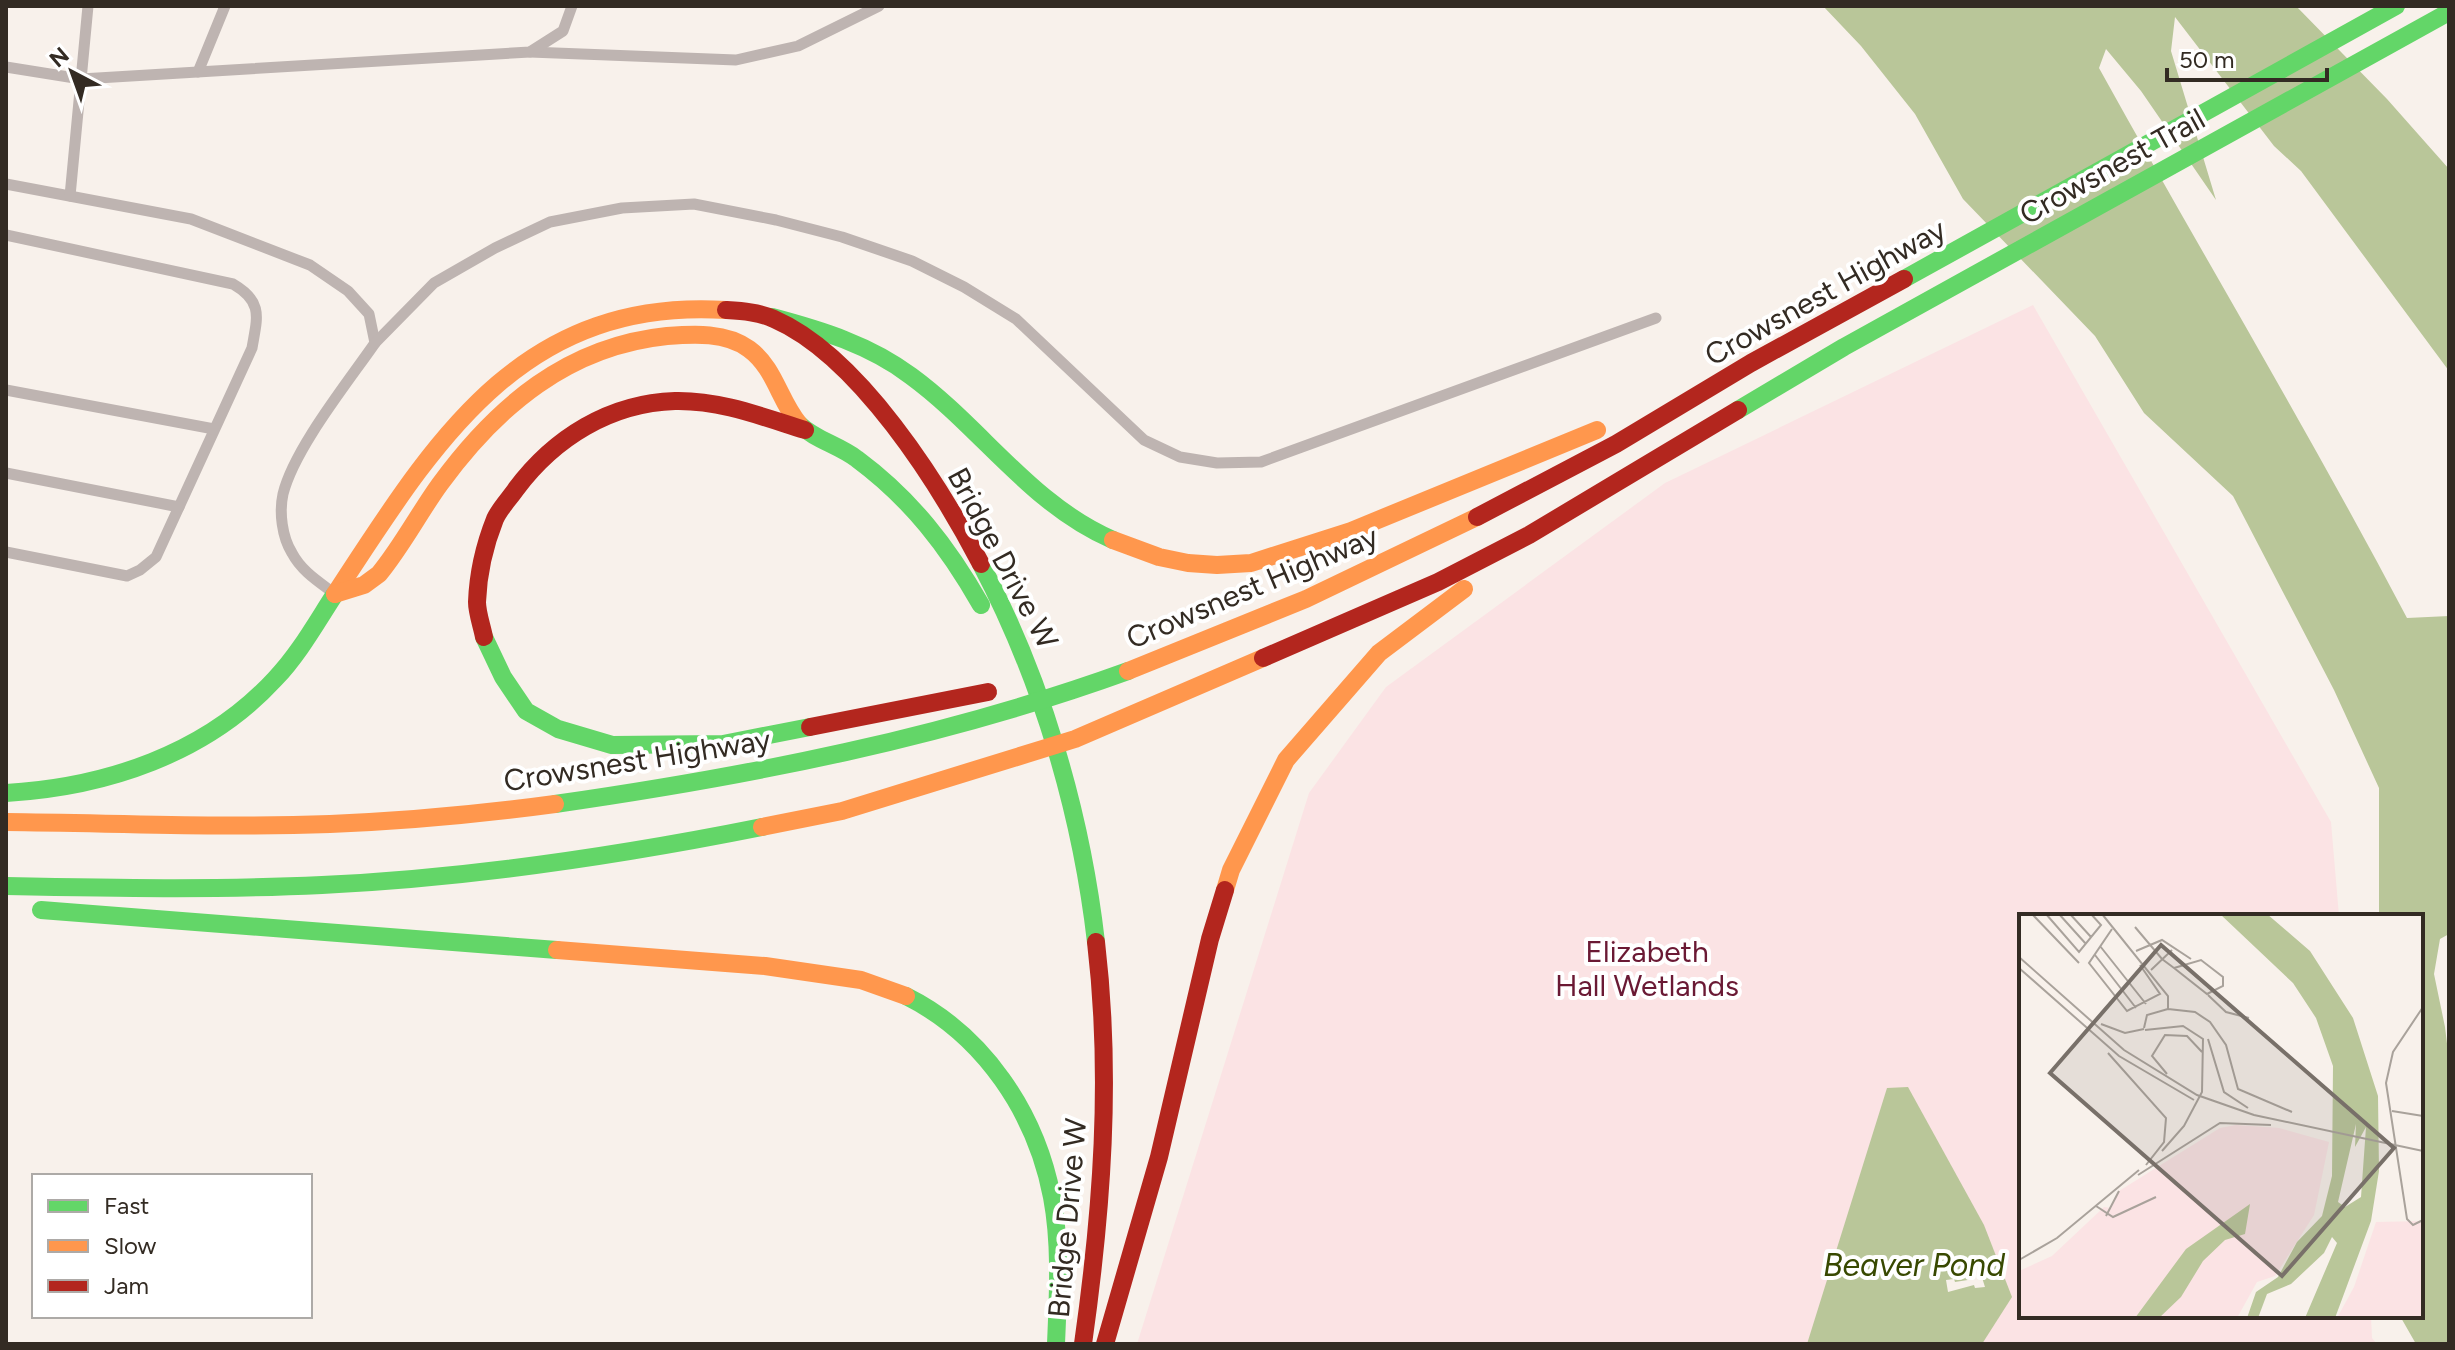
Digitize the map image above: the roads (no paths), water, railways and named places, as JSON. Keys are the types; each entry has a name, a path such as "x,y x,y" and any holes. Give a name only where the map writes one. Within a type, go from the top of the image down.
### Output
{"main road":[{"name":"Crowsnest Highway","path":"6,822 327,825 449,817 570,803 705,781 842,753 1016,709 1084,687 1272,615 1447,533 1602,452 1747,366 2396,6"},
{"name":"Crowsnest Trail","path":"1844,347 2449,12"},
{"name":"Bridge Drive W","path":"6,793 26,793 126,772 202,738 239,714 269,686 297,653 422,467 459,422 494,387 534,355 613,321 704,307 772,317 804,337 865,393 904,440 966,533 997,616 1042,773"},
{"path":"772,317 820,330 872,351 913,378 1029,486 1101,536 1146,553 1196,564 1249,564 1350,532 1747,366"},
{"path":"335,594 359,588 379,574 448,474 474,440 508,405 551,373 595,351 653,336 716,335 731,340 745,346 767,365 787,406 805,430"},
{"name":"Crowsnest Highway","path":"6,886 207,889 325,885 444,875 643,851 842,811 908,793 971,770 1075,739 1438,582 1529,535 1844,347"},
{"path":"1105,1344 1159,1157 1210,939 1231,870 1286,760 1379,653 1435,608 1844,347"},
{"name":"Bridge Drive W","path":"1083,1344 1102,1197 1106,1066 1095,931 1069,797 1046,711 1026,655 912,502 876,472 835,442 721,404 674,401 630,409 590,422 554,446 496,517 482,564 477,605 486,644 526,711 558,729 612,745 723,744 1007,688 1057,677 1350,579"},
{"path":"22,908 765,966 833,976 890,989 935,1010 972,1040 1006,1082 1029,1120 1044,1163 1055,1212 1060,1270 1056,1344"},
{"name":"Bridge Drive W","path":"1062,1344 1079,1228 1085,1151 1084,1010"}],"lane":[{"path":"70,196 88,6"},
{"path":"198,72 225,6"},
{"path":"530,52 563,31 572,6"},
{"path":"6,67 81,79 530,52 736,60 798,46 879,6"},
{"path":"6,184 191,219 310,265 348,291 369,314 375,343"},
{"path":"335,594 304,570 290,551 282,523 283,495 299,455 375,343 434,283 495,248 550,222 622,208 694,204 842,237 912,261 964,287 1016,319 1144,440 1180,457 1217,463 1261,462 1656,318"},
{"path":"6,235 233,284 249,293 258,313 252,348 156,557 127,576 6,552"},
{"path":"6,390 214,429"},
{"path":"6,473 179,507"}],"water":[{"path":"1823,6 2296,6 2387,99 2449,169 2449,371 2301,171 2274,146 2175,17 2171,51 2216,200 2141,91 2106,49 2099,68 2332,479 2407,618 2449,616 2449,934 2440,939 2434,974 2449,1060 2449,1344 2416,1344 2401,1318 2423,1318 2423,914 2379,914 2379,788 2334,690 2233,496 2144,413 2095,336 1963,199 1915,114 1861,46"},
{"name":"Beaver Pond","path":"1908,1087 1984,1225 2012,1297 1982,1344 1807,1344 1887,1088"}],"park label":[{"name":"Elizabeth Hall Wetlands","path":"1647,968"}]}
